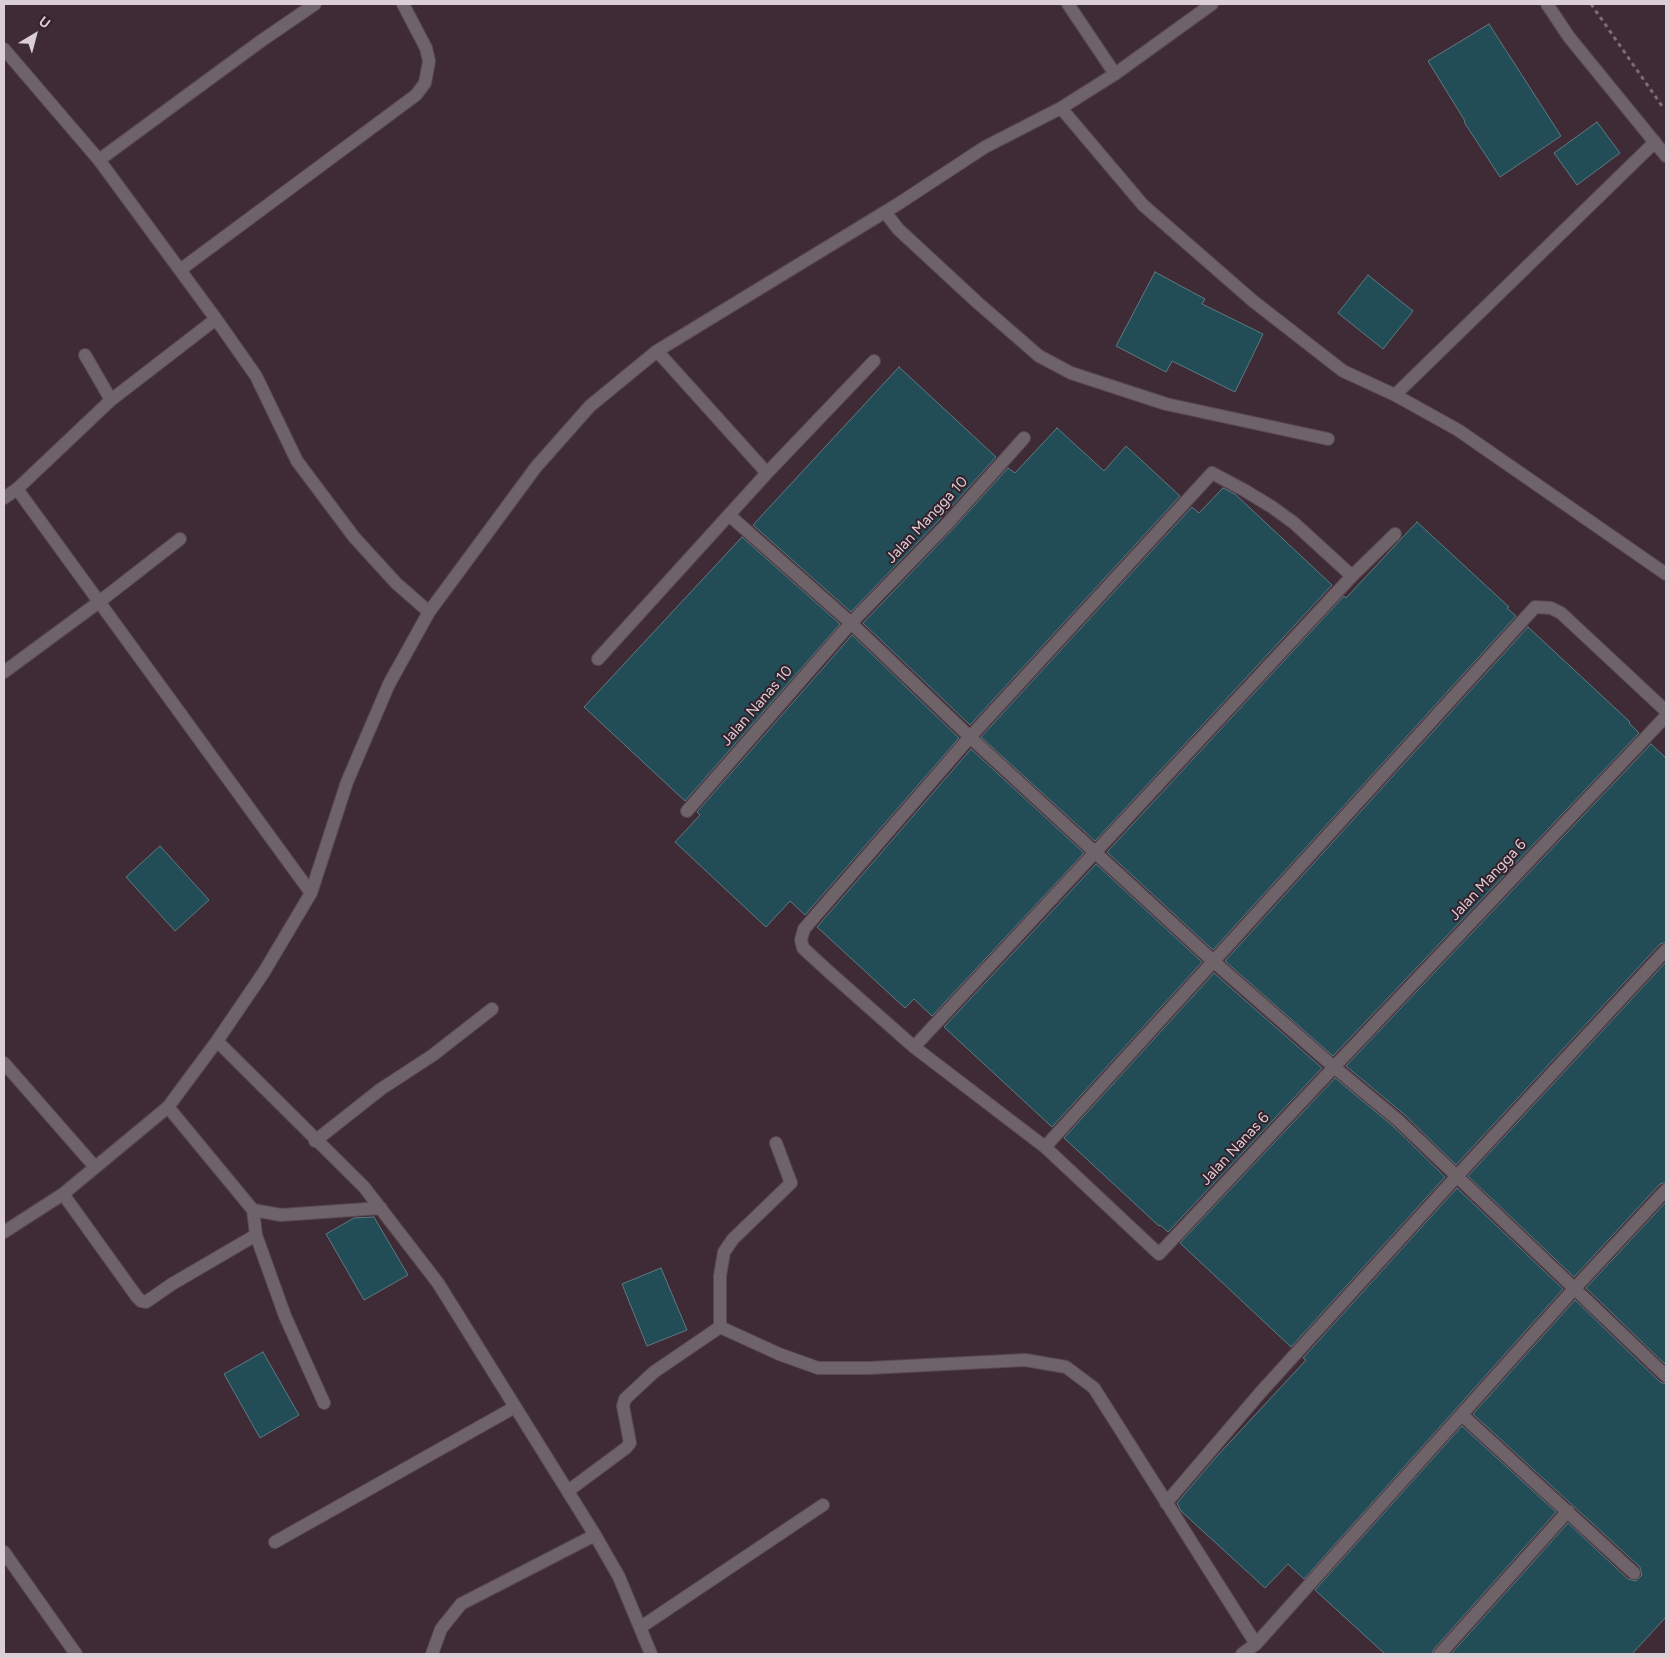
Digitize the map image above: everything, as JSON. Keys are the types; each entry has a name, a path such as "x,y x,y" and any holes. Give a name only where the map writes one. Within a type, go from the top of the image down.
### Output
{"street":[{"path":"98,160 315,4"},
{"path":"180,270 416,96 425,83 429,61 426,48 403,4"},
{"path":"1068,4 1115,74"},
{"path":"4,1232 63,1194 168,1107 217,1041 264,972 311,893 347,782 389,684 429,612 536,467 590,406 657,352 885,212 985,147 1061,108 1115,74 1212,4"},
{"path":"1547,4 1569,37 1666,156"},
{"path":"4,49 98,160 216,319 256,376 297,461 354,537 396,582 429,612"},
{"path":"1061,108 1143,205 1253,301 1343,371 1395,395 1458,430 1666,574"},
{"path":"1395,395 1655,142"},
{"path":"885,212 898,229 1039,356 1071,373 1166,404 1328,439"},
{"path":"4,498 17,489 111,400 216,319"},
{"path":"657,352 767,473"},
{"path":"85,355 111,400"},
{"path":"598,660 767,473 874,361"},
{"name":"Jalan Mangga 10","path":"851,623 948,523 1024,438"},
{"path":"1352,576 1294,523 1272,507 1212,473 970,737 814,915 804,928 803,948 914,1047 1046,1147 1535,607 1551,608 1561,613 1666,710"},
{"path":"17,489 311,893"},
{"path":"729,515 851,623 970,737 1213,961 1398,1121 1666,1376"},
{"path":"914,1047 1352,576 1395,534"},
{"path":"4,672 180,539"},
{"name":"Jalan Nanas 10","path":"687,810 851,623"},
{"name":"Jalan Mangga 6","path":"1334,1067 1666,716"},
{"path":"1166,1503 1260,1393 1666,950"},
{"path":"315,1141 381,1089 433,1055 492,1009"},
{"path":"217,1041 315,1141 364,1187 438,1283 595,1535 619,1577 651,1654"},
{"path":"4,1063 95,1167"},
{"name":"Jalan Nanas 6","path":"1046,1147 1159,1254 1334,1067"},
{"path":"168,1107 253,1210 256,1235 285,1316 324,1403"},
{"path":"720,1327 720,1276 724,1252 734,1239 791,1183 776,1143"},
{"path":"1242,1654 1256,1644 1574,1289 1666,1190"},
{"path":"63,1194 141,1301 147,1301 172,1284 256,1235"},
{"path":"253,1210 281,1215 381,1208"},
{"path":"568,1492 630,1443 624,1406 625,1399 654,1372 720,1327"},
{"path":"720,1327 779,1354 818,1368 869,1368 1025,1360 1066,1367 1094,1388 1256,1644"},
{"path":"275,1542 515,1407"},
{"path":"1462,1415 1634,1573"},
{"path":"641,1628 823,1505"},
{"path":"1440,1654 1568,1511"},
{"path":"432,1654 441,1628 461,1604 595,1535"},
{"path":"4,1552 76,1654"}],"path":[{"path":"1591,4 1666,113"}],"building":[{"path":"1489,24 1561,136 1500,177 1464,122 1428,61"},
{"path":"1597,122 1620,153 1577,185 1554,153"},
{"path":"1155,272 1205,299 1202,304 1263,334 1235,392 1172,361 1166,372 1116,346"},
{"path":"1368,275 1413,311 1383,349 1338,313"},
{"path":"899,367 996,457 942,517 851,612 753,525"},
{"path":"1057,428 1104,471 1126,446 1180,496 970,725 863,623 954,528 1008,468 1015,473"},
{"path":"1223,488 1235,494 1332,585 1095,841 981,737 1192,507 1199,513"},
{"path":"1417,522 1509,607 1507,608 1516,616 1213,950 1107,852 1344,596 1346,598"},
{"path":"742,537 840,624 685,801 584,707"},
{"path":"1528,627 1630,722 1639,733 1333,1056 1225,961"},
{"path":"852,635 959,738 805,915 790,901 766,927 675,842 700,815 697,812"},
{"path":"1651,744 1666,758 1666,942 1660,944 1456,1165 1405,1115 1346,1066"},
{"path":"971,749 1084,853 932,1016 914,999 905,1008 817,927"},
{"path":"160,846 209,900 175,931 126,877"},
{"path":"1096,864 1202,962 1052,1127 944,1027"},
{"path":"1666,962 1666,1182 1660,1184 1574,1277 1468,1176"},
{"path":"1214,973 1322,1068 1168,1232 1159,1226 1064,1138"},
{"path":"1335,1078 1394,1127 1445,1177 1291,1347 1180,1243"},
{"path":"1457,1188 1563,1289 1304,1579 1288,1564 1265,1588 1181,1511 1177,1503 1217,1456 1306,1360 1303,1358"},
{"path":"1666,1202 1666,1365 1586,1288"},
{"path":"374,1217 408,1275 364,1300 326,1234 354,1218"},
{"path":"661,1268 687,1330 647,1346 622,1284"},
{"path":"1575,1300 1660,1382 1666,1384 1666,1617 1632,1654 1451,1654 1568,1523 1628,1579 1636,1581 1642,1575 1640,1567 1473,1414"},
{"path":"263,1352 299,1415 260,1438 224,1374"},
{"path":"1462,1426 1556,1512 1434,1649 1432,1654 1385,1654 1315,1590"}]}
